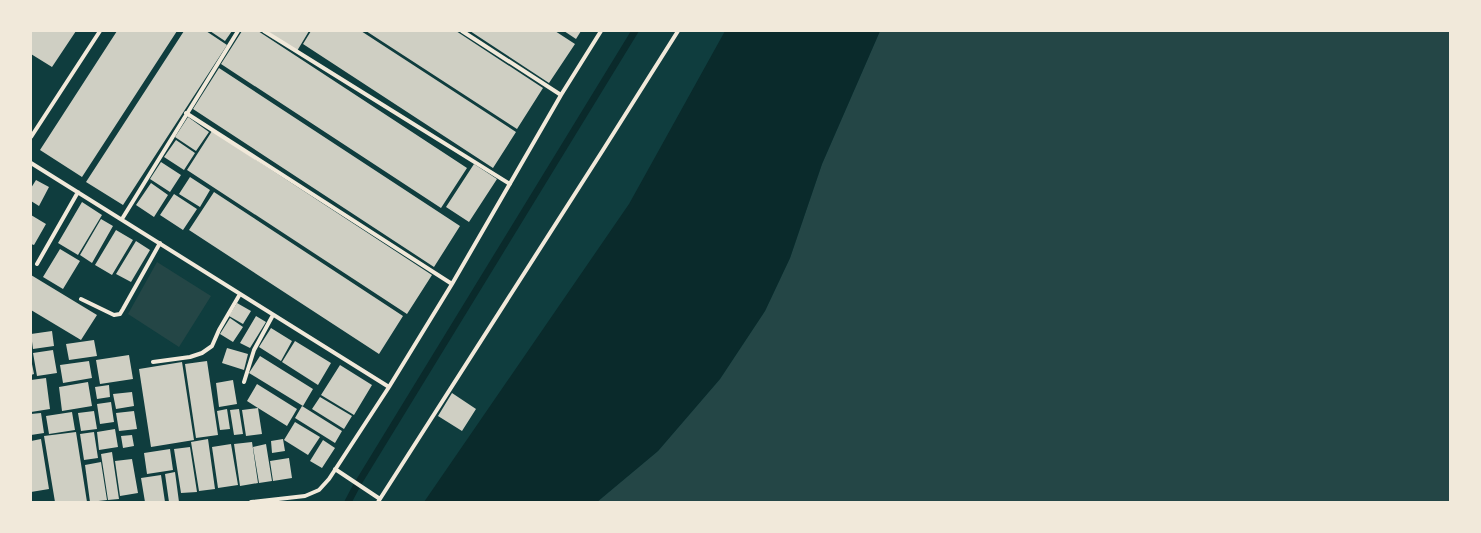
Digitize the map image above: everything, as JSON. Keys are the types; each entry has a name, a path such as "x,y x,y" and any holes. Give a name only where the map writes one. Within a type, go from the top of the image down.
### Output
{"street":[{"path":"31,137 100,31"},
{"path":"122,219 238,31"},
{"path":"264,31 510,184"},
{"path":"462,31 561,95"},
{"path":"251,502 305,496 319,490 329,479 389,387 452,284 561,95 601,31"},
{"path":"335,469 373,494 379,501 678,31"},
{"path":"186,113 452,284"},
{"path":"31,163 389,387"},
{"path":"37,264 78,192"},
{"path":"81,300 114,315 120,314 160,244"},
{"path":"153,362 190,358 202,353 212,346 219,330 240,294"},
{"path":"244,382 254,350 273,315"}],"shaded area":[{"path":"725,31 880,31 822,164 790,258 765,311 720,379 658,451 597,502 424,502 629,204"},
{"path":"880,31 1450,31 1450,502 597,502 658,451 720,379 765,311 790,258 822,164"},
{"path":"157,262 211,296 179,347 128,314"}],"building":[{"path":"31,31 76,31 52,67 31,54"},
{"path":"117,31 177,31 82,177 40,150"},
{"path":"184,31 206,31 227,45 123,205 86,182"},
{"path":"210,31 232,31 225,41"},
{"path":"242,31 258,31 467,168 441,208 221,64"},
{"path":"267,31 309,31 297,51"},
{"path":"311,31 361,31 516,132 493,168 303,44"},
{"path":"366,31 456,31 543,88 517,129"},
{"path":"470,31 555,31 575,44 549,83"},
{"path":"564,31 581,31 576,39"},
{"path":"219,68 460,226 434,267 193,109"},
{"path":"188,117 209,132 196,151 175,137"},
{"path":"212,131 432,275 407,314 187,170"},
{"path":"176,140 195,153 184,170 164,157"},
{"path":"161,162 181,175 170,192 150,179"},
{"path":"474,164 497,179 469,222 446,207"},
{"path":"190,177 210,190 200,207 179,194"},
{"path":"36,180 49,187 39,206 31,201 31,188"},
{"path":"151,183 168,195 154,217 136,205"},
{"path":"214,192 403,316 379,354 189,230"},
{"path":"174,194 197,209 183,230 160,215"},
{"path":"82,202 102,215 78,255 58,243"},
{"path":"31,215 46,224 34,245 31,244"},
{"path":"101,219 113,226 92,263 80,255"},
{"path":"116,230 133,240 112,275 95,265"},
{"path":"136,241 150,250 131,282 116,274"},
{"path":"60,249 80,261 63,289 43,277"},
{"path":"31,275 97,315 81,340 31,310"},
{"path":"237,303 251,311 243,324 229,316"},
{"path":"256,316 266,322 250,348 240,343"},
{"path":"230,318 243,327 233,342 220,334"},
{"path":"271,328 292,341 281,361 259,347"},
{"path":"52,331 54,346 33,349 31,334"},
{"path":"94,340 97,356 69,360 66,344"},
{"path":"295,341 331,363 318,385 282,362"},
{"path":"227,348 248,354 244,370 222,363"},
{"path":"53,350 57,373 37,376 33,353"},
{"path":"129,355 133,379 100,384 96,360"},
{"path":"260,356 313,389 303,406 249,373"},
{"path":"31,359 34,374 31,375"},
{"path":"89,361 92,378 63,383 60,365"},
{"path":"207,361 218,435 196,438 185,364"},
{"path":"182,362 194,440 151,447 139,369"},
{"path":"340,365 372,385 354,415 321,395"},
{"path":"46,378 50,409 31,412 31,380"},
{"path":"233,380 237,404 219,407 216,383"},
{"path":"88,382 92,406 62,411 59,387"},
{"path":"257,384 297,409 287,426 247,401"},
{"path":"109,385 110,397 97,399 95,387"},
{"path":"132,392 134,406 116,409 113,394"},
{"path":"452,393 476,409 462,431 438,416"},
{"path":"320,397 352,416 344,429 312,409"},
{"path":"111,402 114,422 100,424 97,404"},
{"path":"302,406 342,431 335,443 295,418"},
{"path":"258,408 262,434 246,436 242,410"},
{"path":"227,409 230,429 220,430 217,411"},
{"path":"239,409 243,434 234,435 230,410"},
{"path":"94,411 97,429 81,431 78,413"},
{"path":"134,411 137,429 119,431 116,413"},
{"path":"72,412 75,430 49,434 46,416"},
{"path":"41,413 44,433 31,435 31,414"},
{"path":"295,422 320,437 308,455 284,440"},
{"path":"115,429 118,447 99,450 97,432"},
{"path":"76,432 87,502 55,502 44,436"},
{"path":"94,432 98,458 84,460 80,434"},
{"path":"132,435 134,446 123,448 121,436"},
{"path":"41,439 49,489 31,492 31,441"},
{"path":"208,439 215,489 199,491 191,442"},
{"path":"283,439 285,451 272,453 271,441"},
{"path":"323,440 335,448 322,468 310,461"},
{"path":"252,442 258,483 240,486 234,444"},
{"path":"231,444 238,485 218,488 212,447"},
{"path":"266,444 272,481 259,483 253,447"},
{"path":"190,447 197,492 181,493 174,449"},
{"path":"170,449 173,470 147,474 144,453"},
{"path":"112,452 119,499 108,500 101,454"},
{"path":"289,458 292,478 273,481 270,461"},
{"path":"132,459 138,493 120,496 115,461"},
{"path":"101,462 107,500 90,502 85,465"},
{"path":"175,472 179,502 169,502 165,474"},
{"path":"161,475 165,502 145,502 141,478"}],"waterway":[{"path":"348,502 635,31"}]}
